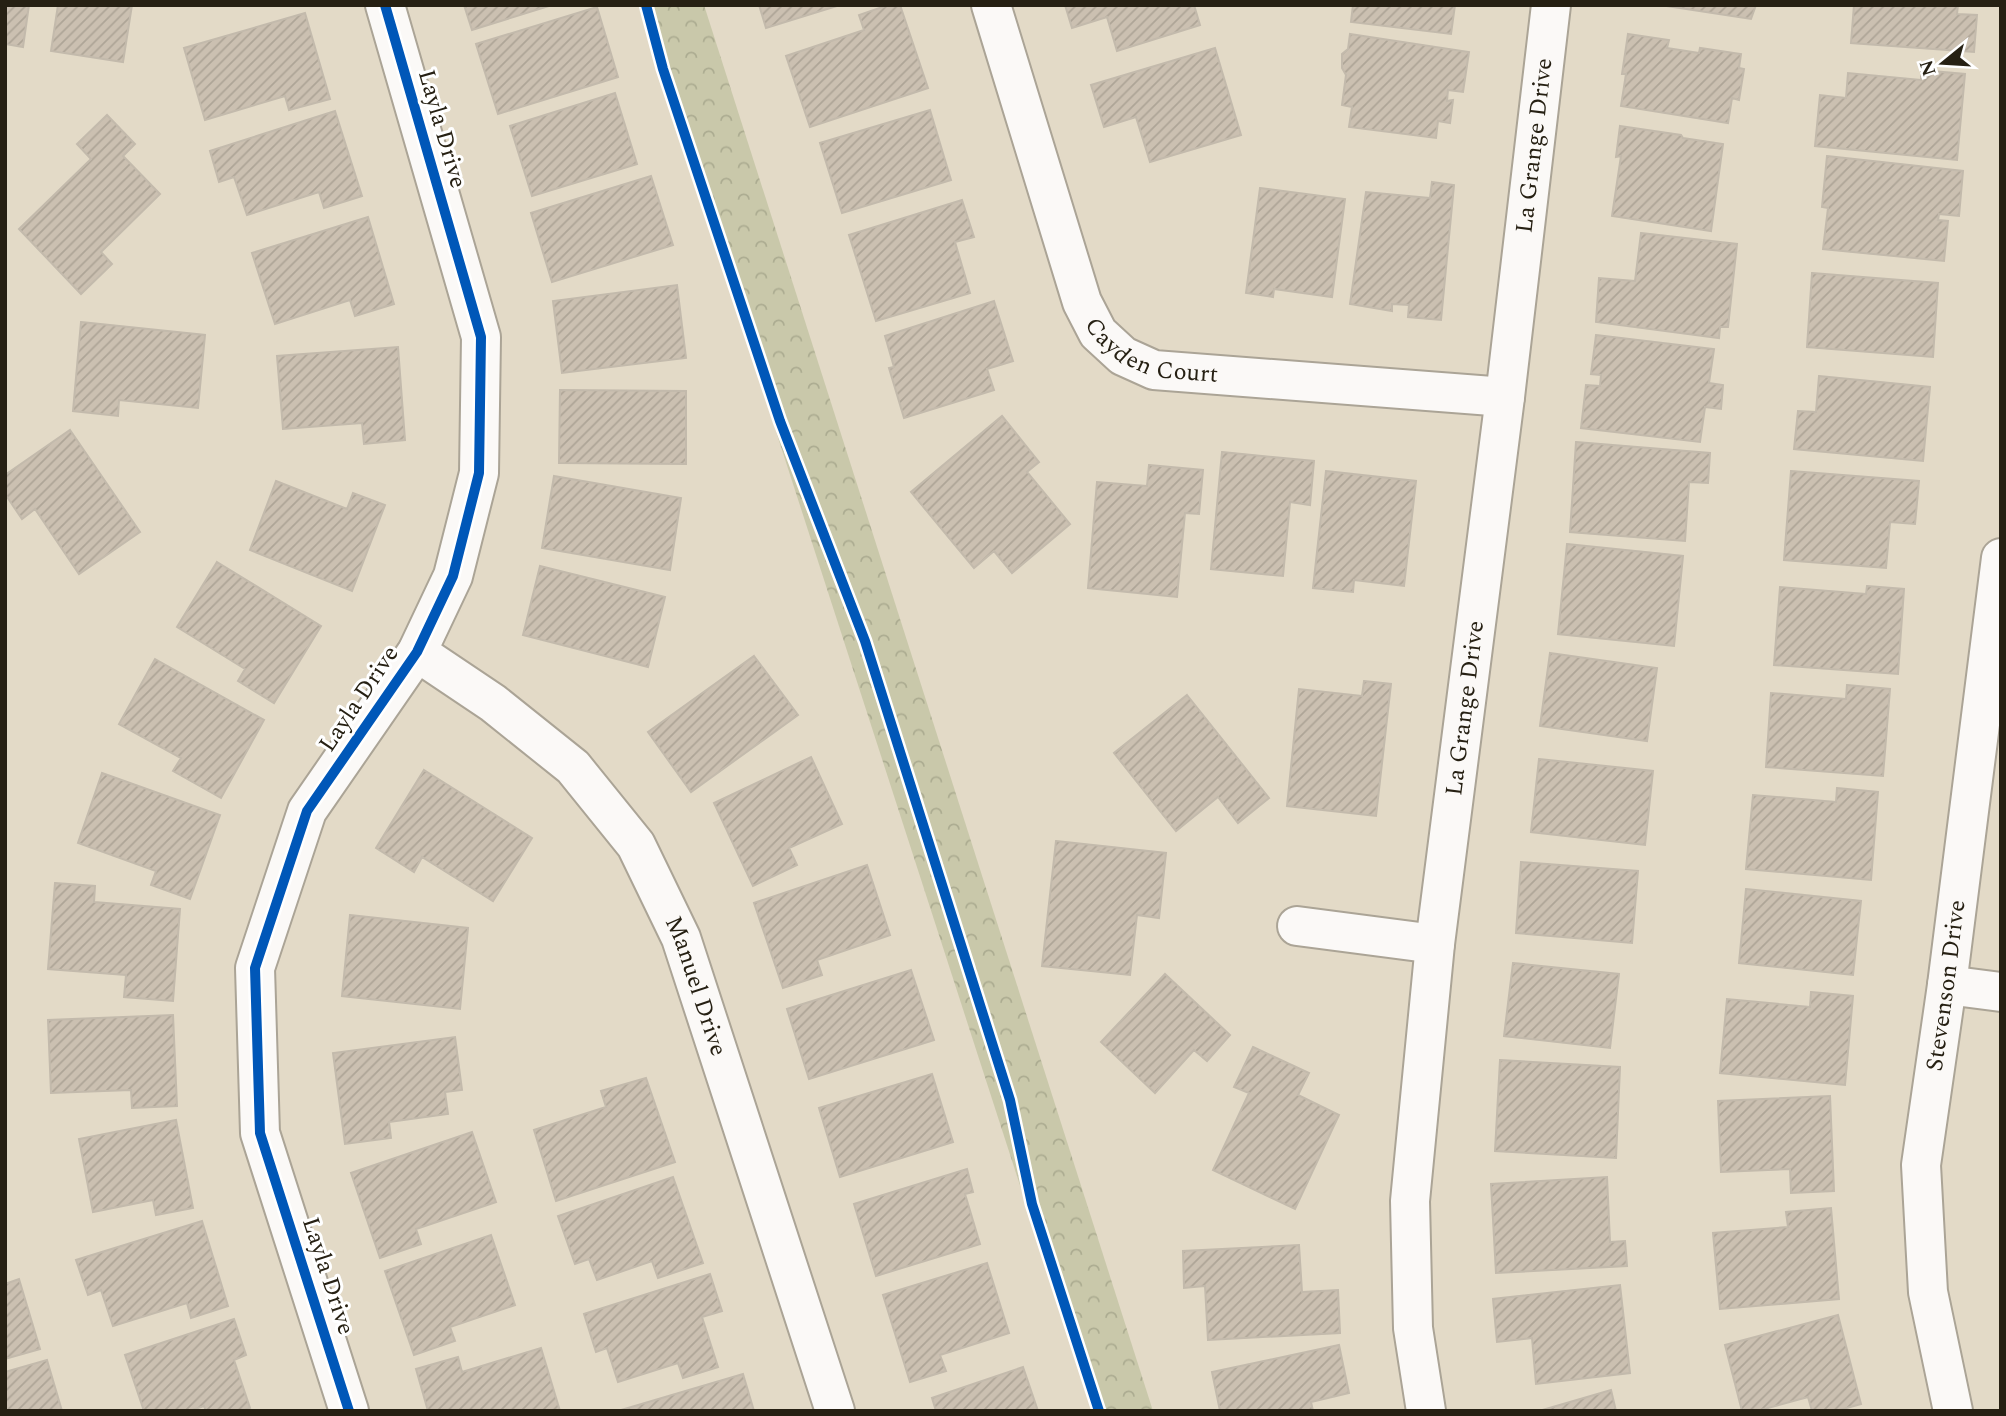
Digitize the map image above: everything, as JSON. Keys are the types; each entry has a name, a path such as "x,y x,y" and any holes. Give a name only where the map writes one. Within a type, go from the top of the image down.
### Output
{"street":[{"name":"Layla Drive","path":"349,1411 260,1133 255,968 307,811 417,652 453,576 479,473 481,337 384,5"},
{"name":"Cayden Court","path":"991,5 1082,302 1098,333 1123,356 1154,370 1505,397"},
{"name":"La Grange Drive","path":"1426,1411 1413,1328 1410,1201 1434,944 1505,397 1551,5"},
{"name":"Stevenson Drive","path":"1953,1411 1928,1292 1921,1165 1947,985 2001,558"},
{"name":"Manuel Drive","path":"417,652 493,703 573,767 636,845 681,938 835,1411"},
{"path":"1297,926 1434,944"},
{"path":"1947,985 2001,992"}],"green space":[{"path":"638,5 704,5 1153,1411 1093,1411"}],"building":[{"path":"5,5 29,5 23,47 5,44"},
{"path":"58,5 132,5 123,62 51,51"},
{"path":"464,5 552,5 472,30"},
{"path":"759,5 840,5 766,28"},
{"path":"888,5 900,5 928,88 810,127 786,56 864,30 859,15"},
{"path":"1065,5 1194,5 1200,25 1117,51 1107,17 1072,28"},
{"path":"1353,5 1455,5 1451,34 1351,22"},
{"path":"1660,5 1756,5 1751,19"},
{"path":"1854,5 1958,5 1957,14 1977,15 1974,52 1851,43"},
{"path":"597,7 618,77 498,114 476,44"},
{"path":"305,13 330,99 289,110 285,96 205,120 184,48"},
{"path":"1350,34 1469,52 1463,92 1448,90 1447,101 1453,100 1450,123 1438,121 1436,138 1349,127 1352,107 1342,105 1346,75 1342,68 1342,54 1348,49"},
{"path":"1628,34 1669,40 1667,48 1699,53 1700,48 1741,54 1739,68 1744,69 1739,100 1732,98 1728,123 1621,106 1626,74 1622,74"},
{"path":"1215,48 1241,135 1150,162 1136,117 1104,127 1091,85"},
{"path":"1921,70 1965,74 1957,160 1815,146 1820,95 1846,98 1848,73 1921,80"},
{"path":"615,93 637,164 532,196 510,126"},
{"path":"930,110 951,180 842,213 820,143"},
{"path":"335,111 362,196 324,208 319,192 247,215 234,177 219,182 210,151"},
{"path":"107,115 135,144 123,156 160,194 101,252 112,264 81,294 19,229 91,159 77,144"},
{"path":"1620,126 1723,144 1711,231 1612,216 1621,156 1616,157"},
{"path":"1827,156 1963,171 1959,216 1939,214 1938,220 1948,221 1944,261 1823,249 1828,208 1822,207"},
{"path":"651,176 673,245 552,282 531,213"},
{"path":"1432,182 1454,185 1441,320 1408,317 1409,305 1392,304 1392,311 1350,304 1366,192 1430,198"},
{"path":"1260,188 1345,199 1332,297 1274,289 1273,297 1246,293"},
{"path":"962,200 974,237 955,242 970,293 876,321 849,235"},
{"path":"368,217 394,304 355,316 350,300 275,324 252,253"},
{"path":"1641,233 1737,244 1728,327 1720,327 1719,338 1596,322 1599,278 1635,281"},
{"path":"1812,273 1938,283 1933,357 1807,347"},
{"path":"677,285 686,358 562,373 553,301"},
{"path":"994,301 1013,361 987,369 994,390 904,418 889,368 894,367 885,336"},
{"path":"81,322 205,335 198,408 119,400 118,416 73,411"},
{"path":"1596,335 1714,349 1709,383 1723,385 1721,409 1705,407 1700,442 1581,428 1586,385 1600,386 1601,375 1591,374"},
{"path":"398,347 405,440 364,444 362,423 283,429 277,356"},
{"path":"1819,376 1930,387 1923,461 1794,449 1798,411 1816,412"},
{"path":"560,390 686,391 686,464 559,463"},
{"path":"1002,416 1039,462 1027,472 1070,524 1012,573 994,551 974,568 911,492"},
{"path":"70,430 140,532 79,574 35,509 22,519 5,494 5,475"},
{"path":"1576,442 1710,453 1708,483 1689,482 1685,541 1570,532"},
{"path":"1222,452 1314,461 1310,505 1290,502 1283,576 1211,569"},
{"path":"1149,465 1203,470 1199,514 1185,513 1177,597 1088,588 1097,482 1147,486"},
{"path":"1326,471 1416,481 1404,586 1354,580 1353,592 1313,588"},
{"path":"1791,471 1919,481 1915,524 1890,522 1886,568 1784,560"},
{"path":"554,476 681,498 670,570 542,548"},
{"path":"276,481 347,509 353,493 385,505 352,591 250,550"},
{"path":"1567,544 1683,556 1674,646 1558,634"},
{"path":"217,562 321,626 274,703 238,681 245,669 177,627"},
{"path":"540,566 665,597 648,667 523,635"},
{"path":"1867,586 1904,589 1898,674 1774,665 1780,587 1866,594"},
{"path":"1550,653 1657,668 1647,741 1540,726"},
{"path":"754,656 798,715 691,792 648,732"},
{"path":"155,659 264,720 221,798 173,771 181,758 119,724"},
{"path":"1364,681 1391,684 1376,816 1287,806 1299,689 1362,696"},
{"path":"1847,685 1890,689 1883,776 1766,767 1771,693 1846,699"},
{"path":"1187,695 1269,798 1238,823 1218,797 1176,831 1114,753"},
{"path":"811,757 842,824 789,848 797,865 753,886 714,803"},
{"path":"1539,759 1653,771 1645,845 1531,832"},
{"path":"424,770 532,838 493,901 422,857 414,872 376,848"},
{"path":"102,773 220,815 190,899 151,885 156,871 78,843"},
{"path":"1837,788 1878,792 1871,880 1746,869 1753,795 1836,802"},
{"path":"1056,841 1166,853 1159,918 1137,915 1130,975 1042,966"},
{"path":"1521,862 1638,871 1632,943 1516,933"},
{"path":"867,865 890,935 817,960 822,975 783,988 754,903"},
{"path":"55,883 95,886 94,902 180,909 173,1001 124,997 126,975 48,969"},
{"path":"1746,889 1861,901 1853,975 1739,963"},
{"path":"350,915 468,928 460,1009 342,996"},
{"path":"1513,963 1619,974 1610,1048 1504,1036"},
{"path":"911,970 934,1040 809,1079 787,1009"},
{"path":"1165,974 1230,1035 1207,1061 1194,1050 1155,1093 1101,1042"},
{"path":"1811,992 1853,996 1845,1085 1720,1073 1727,999 1810,1007"},
{"path":"173,1015 177,1106 132,1108 131,1090 51,1093 48,1020"},
{"path":"455,1037 462,1090 445,1092 448,1114 389,1122 391,1138 345,1144 333,1053"},
{"path":"1253,1047 1309,1073 1298,1095 1339,1115 1295,1209 1213,1170 1249,1093 1234,1087"},
{"path":"1500,1060 1620,1067 1616,1158 1495,1151"},
{"path":"932,1074 953,1142 840,1177 819,1108"},
{"path":"646,1078 675,1162 556,1201 534,1130 606,1107 601,1091"},
{"path":"1830,1096 1834,1191 1791,1193 1790,1169 1721,1172 1718,1101"},
{"path":"176,1120 193,1208 156,1215 153,1200 93,1212 79,1139"},
{"path":"472,1132 496,1202 416,1229 421,1244 380,1258 351,1173"},
{"path":"967,1169 973,1192 965,1194 980,1244 876,1276 854,1204"},
{"path":"673,1177 703,1263 658,1278 652,1261 597,1280 589,1259 575,1264 558,1216"},
{"path":"1607,1177 1610,1242 1625,1241 1627,1266 1496,1273 1491,1184"},
{"path":"1831,1208 1839,1299 1720,1309 1713,1233 1788,1227 1786,1212"},
{"path":"202,1221 228,1306 191,1318 187,1303 113,1326 101,1290 88,1295 76,1260"},
{"path":"491,1235 515,1305 450,1327 455,1341 414,1355 385,1271"},
{"path":"1299,1245 1302,1292 1338,1290 1340,1333 1208,1340 1205,1286 1184,1288 1183,1251"},
{"path":"987,1263 1009,1333 940,1355 946,1371 910,1382 883,1295"},
{"path":"710,1274 722,1311 702,1317 718,1367 683,1378 678,1363 618,1382 607,1348 596,1352 584,1314"},
{"path":"19,1279 40,1349 5,1359 5,1284"},
{"path":"1620,1285 1630,1373 1536,1384 1532,1338 1497,1342 1493,1299"},
{"path":"1838,1315 1861,1404 1836,1411 1812,1411 1808,1397 1757,1411 1742,1411 1725,1345"},
{"path":"234,1319 246,1355 234,1360 250,1408 242,1411 206,1411 204,1406 189,1411 144,1411 125,1355"},
{"path":"1339,1345 1349,1393 1311,1402 1313,1411 1220,1411 1212,1372"},
{"path":"541,1348 560,1411 428,1411 416,1369 458,1357 462,1372"},
{"path":"47,1360 62,1411 5,1411 5,1372"},
{"path":"1023,1367 1038,1411 936,1411 932,1398"},
{"path":"743,1374 754,1411 621,1411 621,1410"},
{"path":"1611,1390 1616,1411 1539,1411"}],"cycle path":[{"path":"349,1411 260,1133 255,968 307,811 417,652 453,576 479,473 481,337 385,5"},
{"path":"646,5 663,69 780,421 865,641 1010,1100 1032,1204 1099,1411"}]}
